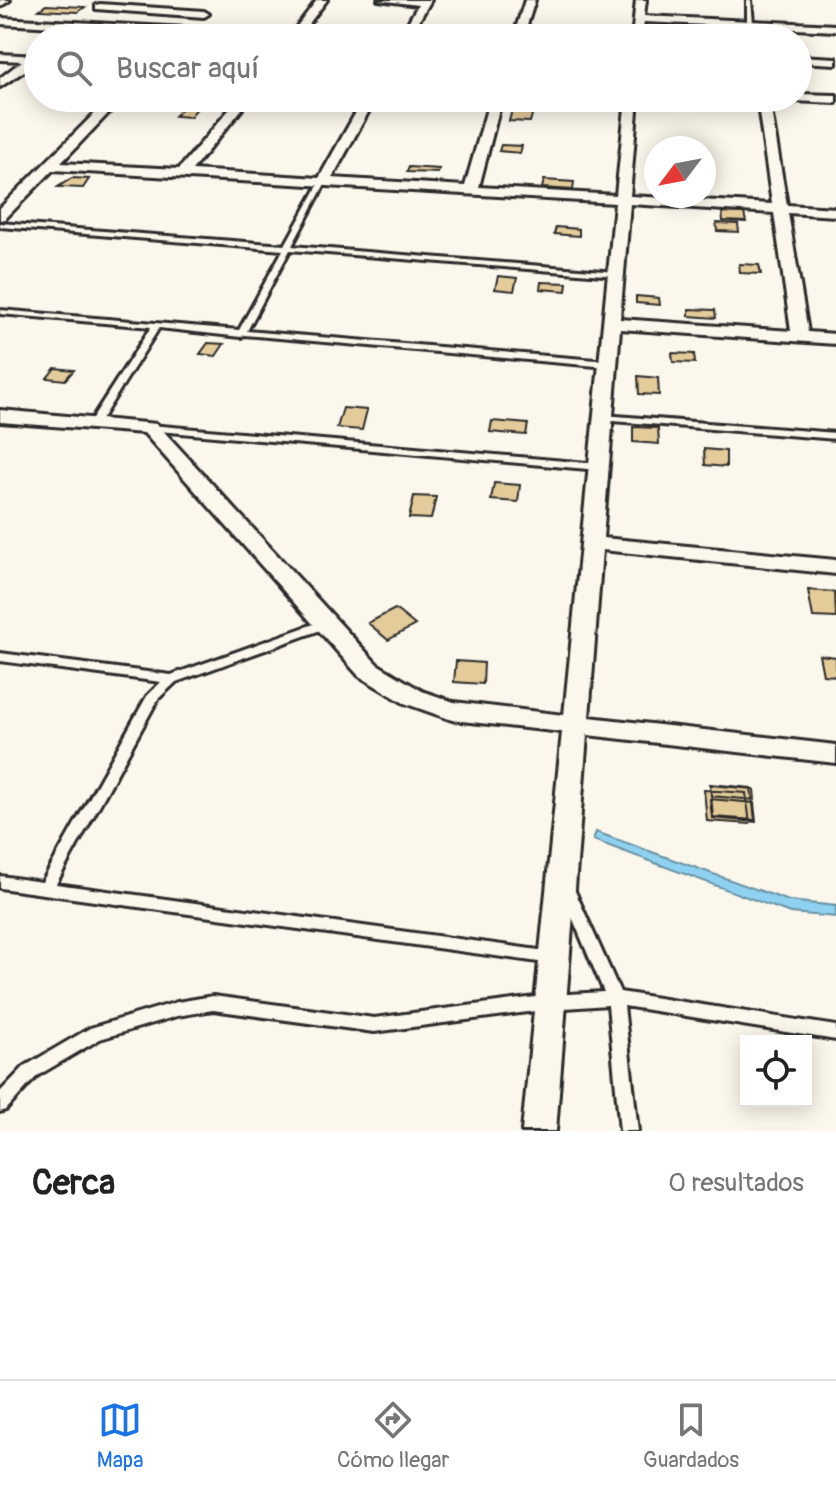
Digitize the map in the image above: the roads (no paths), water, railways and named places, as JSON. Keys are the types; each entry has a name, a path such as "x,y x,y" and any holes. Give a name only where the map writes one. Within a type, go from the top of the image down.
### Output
{"street":[{"path":"0,4 5,0"},
{"path":"304,24 322,0"},
{"path":"383,0 425,1 412,24"},
{"path":"522,24 530,0"},
{"path":"639,24 641,0"},
{"path":"79,24 104,4 208,10 193,24"},
{"path":"640,19 767,24"},
{"path":"0,21 58,24"},
{"path":"812,27 836,28"},
{"path":"0,57 24,58"},
{"path":"812,60 836,61"},
{"path":"0,84 24,67"},
{"path":"812,98 836,99"},
{"path":"0,216 103,112"},
{"path":"182,174 233,112"},
{"path":"323,182 362,112"},
{"path":"471,191 492,112"},
{"path":"539,1131 631,112"},
{"path":"765,112 800,336"},
{"path":"51,166 836,212"},
{"path":"0,190 25,191"},
{"path":"612,323 836,339"},
{"path":"0,416 150,428 368,670 413,697 452,711 836,754"},
{"path":"592,543 836,567"}],"lane":[{"path":"749,0 750,23"},
{"path":"241,334 323,182"},
{"path":"0,225 616,274"},
{"path":"0,312 608,364"},
{"path":"94,423 156,326"},
{"path":"603,418 836,436"},
{"path":"150,428 599,467"},
{"path":"46,889 153,696 172,679 325,624"},
{"path":"0,657 172,679"},
{"path":"561,876 615,998 629,1131"},
{"path":"0,882 554,958"},
{"path":"0,1104 31,1071 69,1046 96,1033 195,1005 236,1004 374,1025 551,1002 615,998 836,1033"}],"water":[{"path":"596,832 789,901 836,906 836,917 790,913 593,840"}]}
